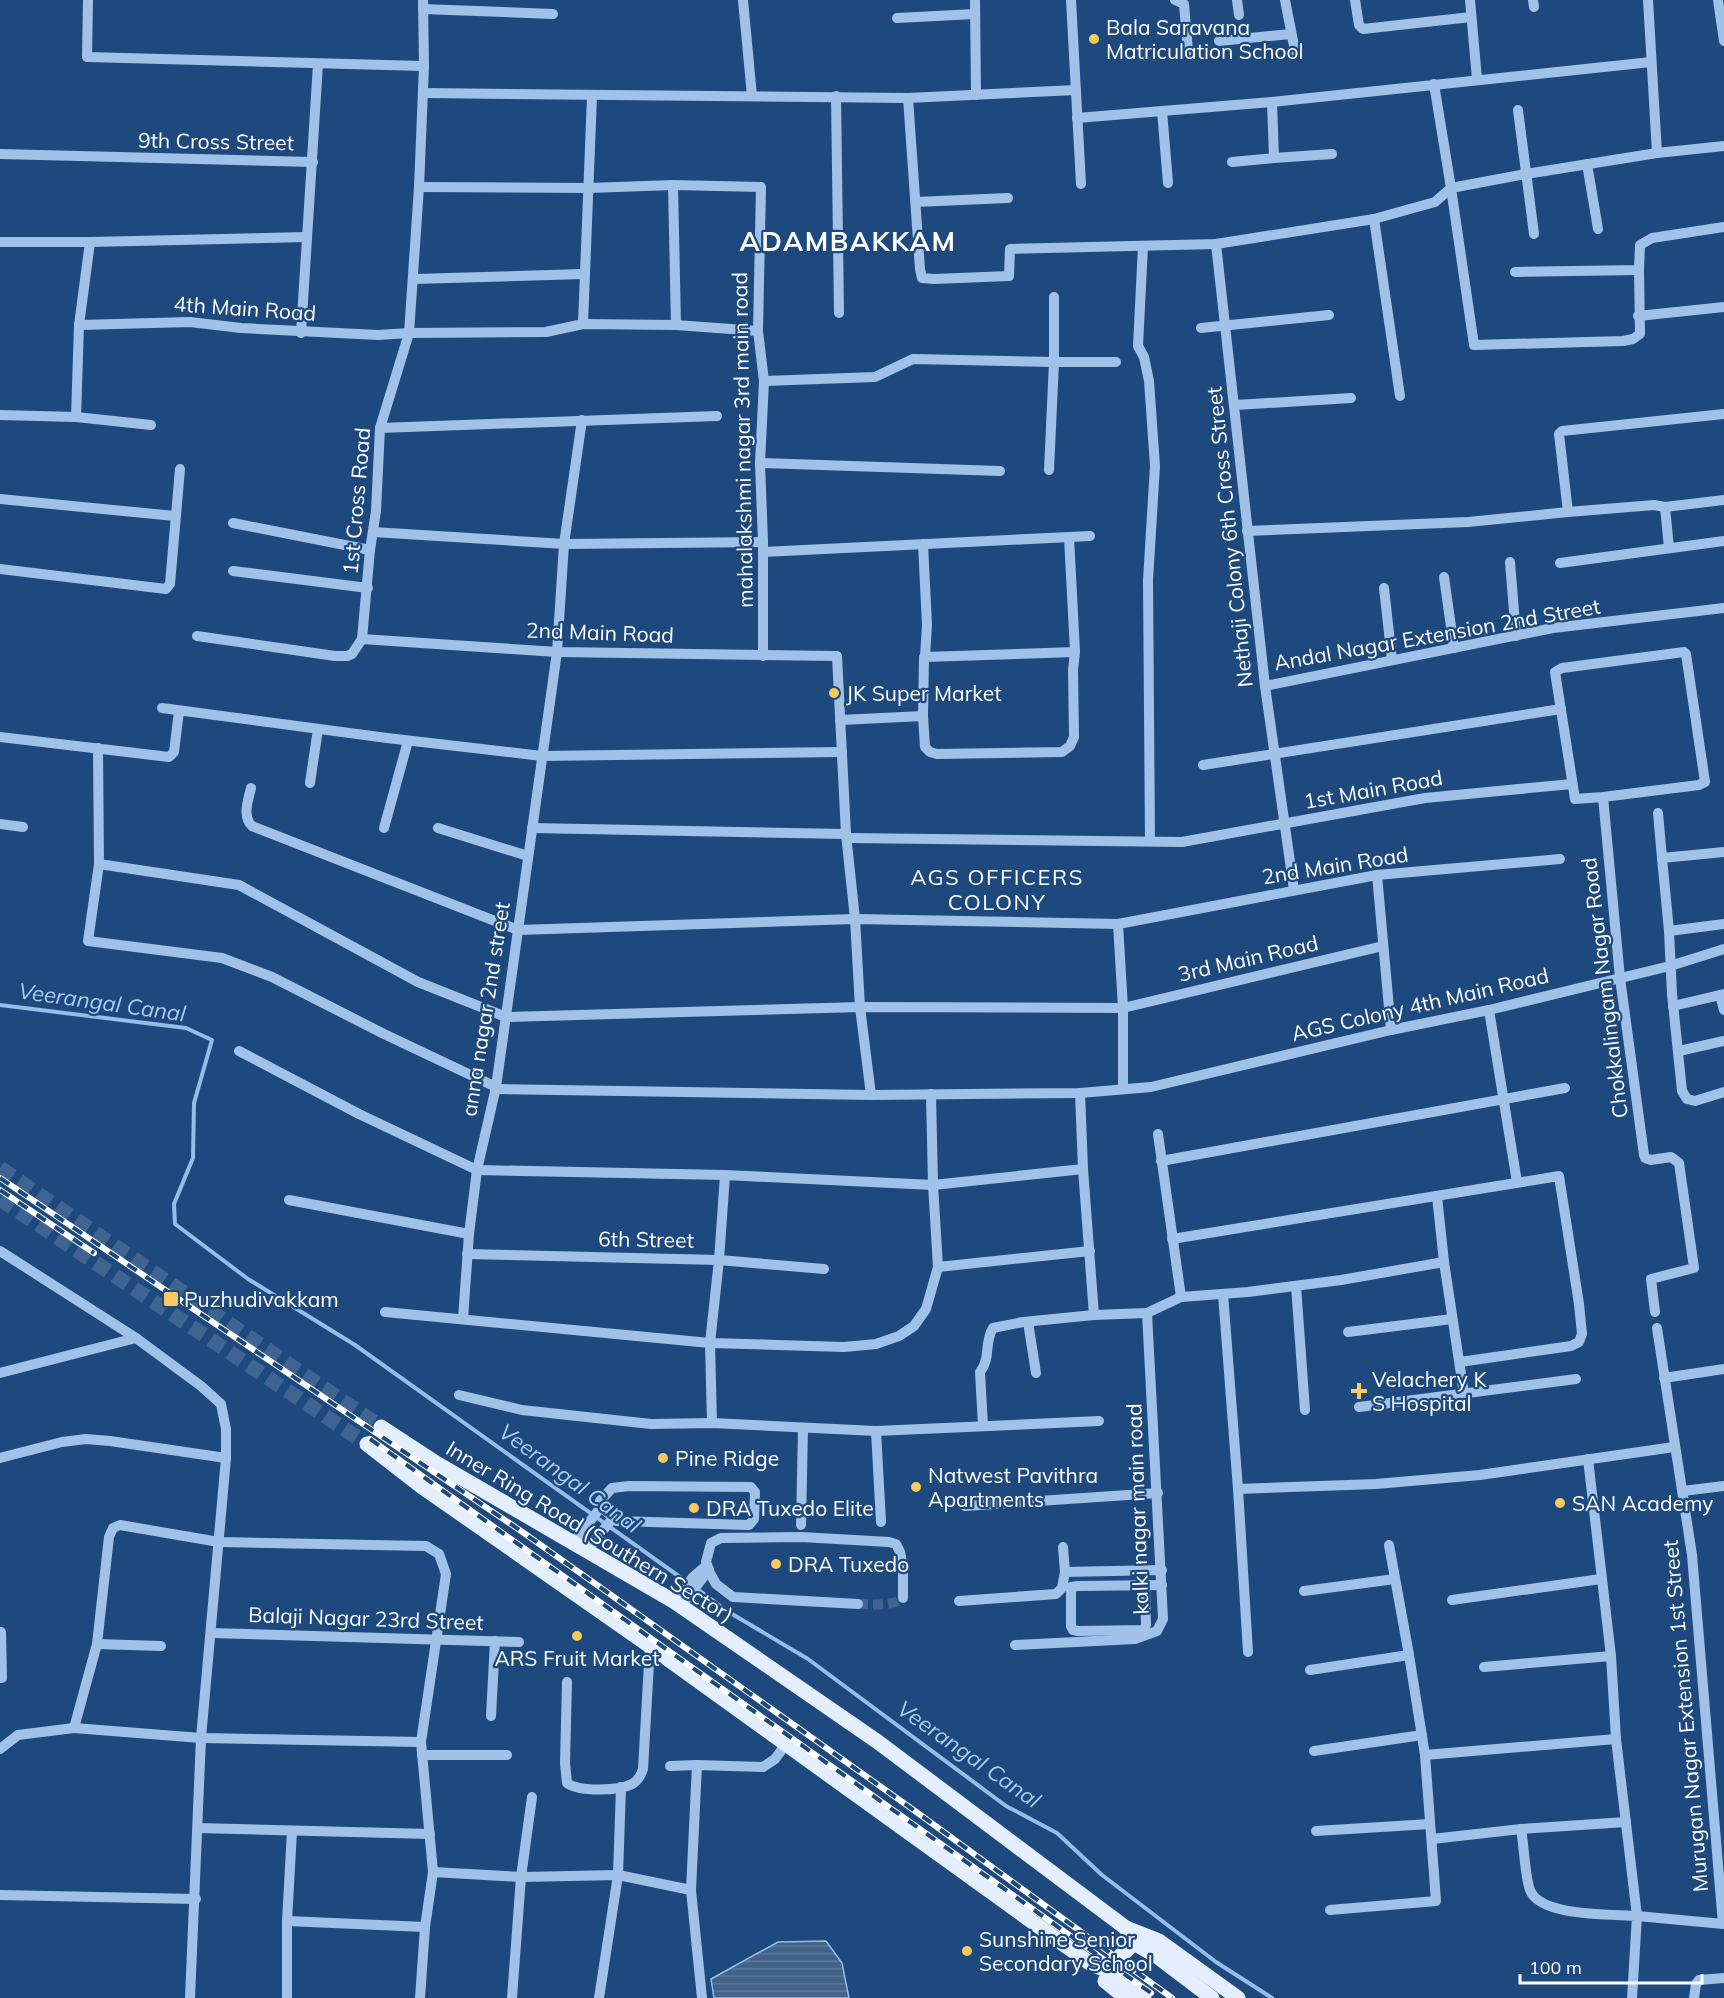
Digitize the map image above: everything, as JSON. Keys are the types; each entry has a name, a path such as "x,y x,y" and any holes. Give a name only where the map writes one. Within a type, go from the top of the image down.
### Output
{"main road":[{"name":"Inner Ring Road (Southern Sector)","path":"381,1427 436,1463 587,1551 682,1599 878,1742 1126,1929 1159,1941 1238,1998"},
{"path":"367,1444 421,1486 1144,1998"},
{"path":"421,1486 436,1463"},
{"name":"Inner Ring Road (Southern Sector)","path":"1126,1929 1134,1942 1158,1957 1212,1998"},
{"path":"1099,1967 1134,1942"},
{"path":"1099,1967 1101,1978 1126,1998"}],"street":[{"path":"88,0 87,57 424,66"},
{"path":"743,0 752,96"},
{"path":"975,0 976,94"},
{"path":"1071,0 1081,184"},
{"path":"1175,0 1184,4 1188,51"},
{"path":"1237,0 1239,15"},
{"path":"1286,0 1295,51"},
{"path":"1355,0 1359,25 1363,28 1471,17"},
{"path":"1470,0 1477,79"},
{"path":"1648,0 1657,153"},
{"path":"1718,0 1724,41"},
{"path":"423,4 553,14"},
{"name":"1st Cross Road","path":"362,639 376,511 380,428 408,333 414,279 424,66 423,4"},
{"path":"897,18 975,14"},
{"path":"1219,41 1291,34"},
{"path":"1077,118 1272,102 1651,62"},
{"path":"301,333 318,64"},
{"path":"1434,84 1474,345 1633,339 1640,334 1638,316 1640,245 1652,238 1724,227"},
{"path":"423,93 908,98 1076,90"},
{"path":"583,324 583,274 592,96"},
{"path":"836,96 838,314"},
{"path":"908,98 922,278 1009,276 1010,249 1216,244 1374,219 1435,202 1451,188 1657,153 1724,146"},
{"path":"1272,102 1274,158"},
{"path":"1518,110 1534,234"},
{"path":"1162,111 1168,183"},
{"name":"9th Cross Street","path":"0,154 313,162"},
{"path":"1232,162 1332,154"},
{"path":"1587,165 1598,229"},
{"path":"419,187 589,188 674,184 676,326"},
{"name":"mahalakshmi nagar 3rd main road","path":"674,184 761,187 759,331 764,381 760,463 763,656"},
{"path":"916,202 1008,198"},
{"path":"1374,219 1400,396"},
{"path":"0,242 306,237"},
{"path":"76,417 79,325 90,242"},
{"name":"Nethaji Colony 6th Cross Street","path":"1216,244 1265,686 1294,890"},
{"path":"1143,246 1138,346 1144,357 1149,381 1155,466 1148,580 1150,841"},
{"path":"1515,272 1639,270"},
{"path":"414,279 583,274"},
{"path":"1049,470 1054,362 1054,297"},
{"path":"1638,316 1724,307"},
{"path":"1201,328 1329,315"},
{"name":"4th Main Road","path":"79,325 190,322 301,333 378,335 546,332 583,324 759,331"},
{"path":"764,381 875,377 913,359 1116,362"},
{"path":"1235,405 1351,398"},
{"path":"1568,512 1559,432 1724,414"},
{"path":"0,415 76,417 151,425"},
{"path":"380,428 717,416"},
{"name":"anna nagar 2nd street","path":"463,1319 467,1254 477,1170 496,1088 543,756 557,652 564,544 582,420"},
{"path":"760,463 1000,471"},
{"path":"0,569 166,589 170,584 180,469"},
{"path":"0,499 175,516"},
{"path":"1247,531 1468,522 1654,505 1665,507 1724,500"},
{"path":"1665,507 1669,549"},
{"path":"233,523 370,550"},
{"path":"373,532 564,544 763,547 923,544 1090,536"},
{"path":"923,544 927,626 923,716 925,747 937,754 1062,752 1070,746 1074,737 1075,652 1069,537"},
{"path":"1560,563 1724,541"},
{"path":"1510,562 1516,636"},
{"path":"233,572 368,588"},
{"path":"1444,577 1454,648"},
{"path":"1384,588 1392,660"},
{"name":"Andal Nagar Extension 2nd Street","path":"1265,686 1554,628 1724,608"},
{"path":"196,636 335,656 352,654 362,639"},
{"name":"2nd Main Road","path":"362,639 557,652 837,656 840,720"},
{"path":"925,657 1075,652"},
{"path":"1684,652 1705,782 1699,785 1575,799 1572,784 1555,709 1555,675 1558,670 1684,652"},
{"path":"162,708 408,741 543,756 842,752"},
{"path":"1203,765 1555,709"},
{"path":"0,738 169,757 174,752 179,711"},
{"path":"871,1095 860,1007 855,919 846,836 840,720 923,716"},
{"path":"310,783 318,729"},
{"path":"384,828 408,741"},
{"path":"98,748 99,864 88,941 222,958 272,977 496,1088"},
{"name":"1st Main Road","path":"532,828 1182,842 1425,798 1572,784"},
{"path":"251,788 246,812 252,826 518,930"},
{"name":"Chokkalingam Nagar Road","path":"1603,797 1620,978 1645,1158 1651,1160 1671,1157 1679,1163 1694,1268 1651,1279 1655,1312"},
{"path":"1658,813 1682,1091 1687,1099 1695,1101 1724,1092"},
{"path":"0,824 23,827"},
{"path":"438,828 528,856"},
{"path":"1662,858 1724,852"},
{"name":"2nd Main Road","path":"518,930 855,919 1118,924 1377,875 1560,859"},
{"path":"99,864 240,885 418,982 506,1017"},
{"path":"1377,875 1391,1030"},
{"path":"1118,924 1123,1008 1123,1089"},
{"path":"1669,930 1724,924"},
{"name":"3rd Main Road","path":"506,1017 860,1007 1123,1008 1383,946"},
{"name":"AGS Colony 4th Main Road","path":"496,1088 871,1095 1080,1093 1151,1087 1391,1030 1489,1010 1670,966 1724,949"},
{"path":"1673,1006 1722,995 1724,1010"},
{"path":"1489,1010 1517,1182"},
{"path":"1678,1051 1724,1041"},
{"path":"238,1051 359,1114 477,1170 725,1175 933,1185 1083,1169"},
{"path":"1161,1161 1566,1088"},
{"path":"1080,1093 1094,1315"},
{"path":"385,1312 710,1343 844,1347 876,1344 899,1336 914,1326 926,1309 938,1267 931,1094"},
{"path":"1158,1134 1181,1297"},
{"path":"712,1423 710,1343 725,1175"},
{"path":"1172,1239 1559,1176 1579,1304 1582,1334 1579,1342 1571,1346 1460,1362"},
{"path":"1437,1196 1444,1262 1464,1394"},
{"path":"289,1200 469,1234"},
{"path":"0,1251 136,1338 201,1386 221,1404 226,1428 226,1458 201,1738 196,1899 190,1998"},
{"path":"938,1267 1090,1251"},
{"name":"6th Street","path":"467,1254 719,1260 824,1269"},
{"path":"983,1426 980,1372 986,1365 988,1336 993,1328 1094,1315 1147,1313 1181,1297 1341,1281 1444,1262"},
{"path":"1296,1286 1305,1410"},
{"path":"1223,1294 1248,1652"},
{"name":"kalki nagar main road","path":"1015,1645 1106,1635 1135,1639 1157,1631 1162,1622 1162,1570 1147,1313"},
{"path":"1348,1332 1452,1319"},
{"path":"1028,1322 1036,1372"},
{"name":"Murugan Nagar Extension 1st Street","path":"1657,1328 1692,1555 1723,1924"},
{"path":"0,1373 136,1338"},
{"path":"1664,1378 1724,1370"},
{"path":"1359,1407 1576,1379"},
{"path":"459,1395 522,1410 651,1424 712,1423 876,1431 1099,1421"},
{"path":"801,1525 803,1428"},
{"path":"876,1431 881,1522"},
{"path":"0,1458 62,1442 86,1439 226,1458"},
{"path":"1238,1489 1376,1484 1457,1477 1674,1447"},
{"path":"1588,1460 1611,1656 1616,1738 1637,1916 1632,1998"},
{"path":"573,1542 595,1514 607,1491 612,1488 629,1485 751,1487 755,1492 754,1519 749,1525 608,1524 595,1514"},
{"path":"1683,1491 1724,1486"},
{"path":"965,1506 1158,1493"},
{"path":"587,1551 608,1524"},
{"path":"74,1728 97,1644 109,1537 113,1528 120,1525 219,1542 426,1546 439,1554 446,1574 421,1742 433,1872 425,1927 420,1998"},
{"path":"858,1605 733,1598 716,1584 708,1567 707,1551 711,1543 721,1538 801,1537 889,1542 896,1544 900,1552 903,1598"},
{"path":"1330,1910 1436,1901 1425,1755 1389,1545"},
{"path":"959,1601 1056,1594 1062,1588 1065,1572 1063,1547"},
{"path":"682,1599 708,1567"},
{"path":"1065,1572 1162,1570"},
{"path":"1305,1591 1395,1579"},
{"path":"1452,1600 1601,1579"},
{"path":"1145,1585 1146,1623 1144,1630 1106,1635 1073,1630 1071,1626 1071,1587 1145,1585 1162,1585"},
{"path":"1146,1623 1162,1622"},
{"path":"0,1678 2,1678 1,1632"},
{"name":"Balaji Nagar 23rd Street","path":"211,1633 519,1642"},
{"path":"491,1716 495,1641"},
{"path":"97,1644 161,1646"},
{"path":"567,1682 565,1763 567,1783 574,1788 587,1789 631,1785 637,1780 643,1768 650,1646"},
{"path":"1310,1670 1409,1655"},
{"path":"1484,1667 1611,1656"},
{"path":"0,1749 18,1735 74,1728 201,1738 421,1742"},
{"path":"1314,1751 1422,1735"},
{"path":"1425,1755 1616,1738"},
{"path":"670,1766 764,1767 775,1759 786,1744"},
{"path":"422,1755 507,1755"},
{"path":"697,1765 691,1890 702,1998"},
{"path":"599,1998 618,1875 621,1787"},
{"path":"512,1998 521,1877 532,1797"},
{"path":"1432,1839 1521,1829 1626,1822"},
{"path":"1316,1831 1431,1824"},
{"path":"198,1828 430,1834"},
{"path":"1521,1829 1530,1892 1540,1901 1560,1911 1723,1924"},
{"path":"287,1998 287,1921 292,1831"},
{"path":"433,1872 521,1877 618,1875 691,1890"},
{"path":"0,1895 196,1899"},
{"path":"287,1921 425,1927"},
{"path":"1694,1998 1696,1984 1699,1980 1724,1978"}],"water":[{"path":"826,1941 842,1963 849,1998 714,1998 711,1979 778,1942"}],"waterway":[{"name":"Veerangal Canal","path":"0,1005 186,1028 212,1040 194,1103 193,1158 174,1204 175,1224 248,1279 355,1345 687,1582"},
{"name":"Veerangal Canal","path":"696,1588 727,1611 808,1659 1006,1806 1057,1833 1102,1875 1216,1962 1272,1998"}],"tunnel":[{"path":"0,1168 381,1427"},
{"path":"0,1199 367,1444"},
{"path":"858,1604 888,1604 903,1598"}],"railway":[{"path":"0,1178 521,1531 915,1811 1172,1998"},
{"path":"0,1190 94,1253"},
{"path":"370,1439 1151,1993"}],"place":[{"name":"Bala Saravana Matriculation School","path":"1094,39"},
{"name":"JK Super Market","path":"834,693"},
{"name":"Puzhudivakkam","path":"171,1299"},
{"name":"Velachery K S Hospital","path":"1359,1391"},
{"name":"Pine Ridge","path":"663,1458"},
{"name":"Natwest Pavithra Apartments","path":"916,1487"},
{"name":"SAN Academy","path":"1560,1503"},
{"name":"DRA Tuxedo Elite","path":"694,1508"},
{"name":"DRA Tuxedo","path":"776,1564"},
{"name":"ARS Fruit Market","path":"577,1636"},
{"name":"Sunshine Senior Secondary School","path":"967,1951"}],"district":[{"name":"ADAMBAKKAM","path":"848,241"},
{"name":"AGS OFFICERS COLONY","path":"997,890"}]}
